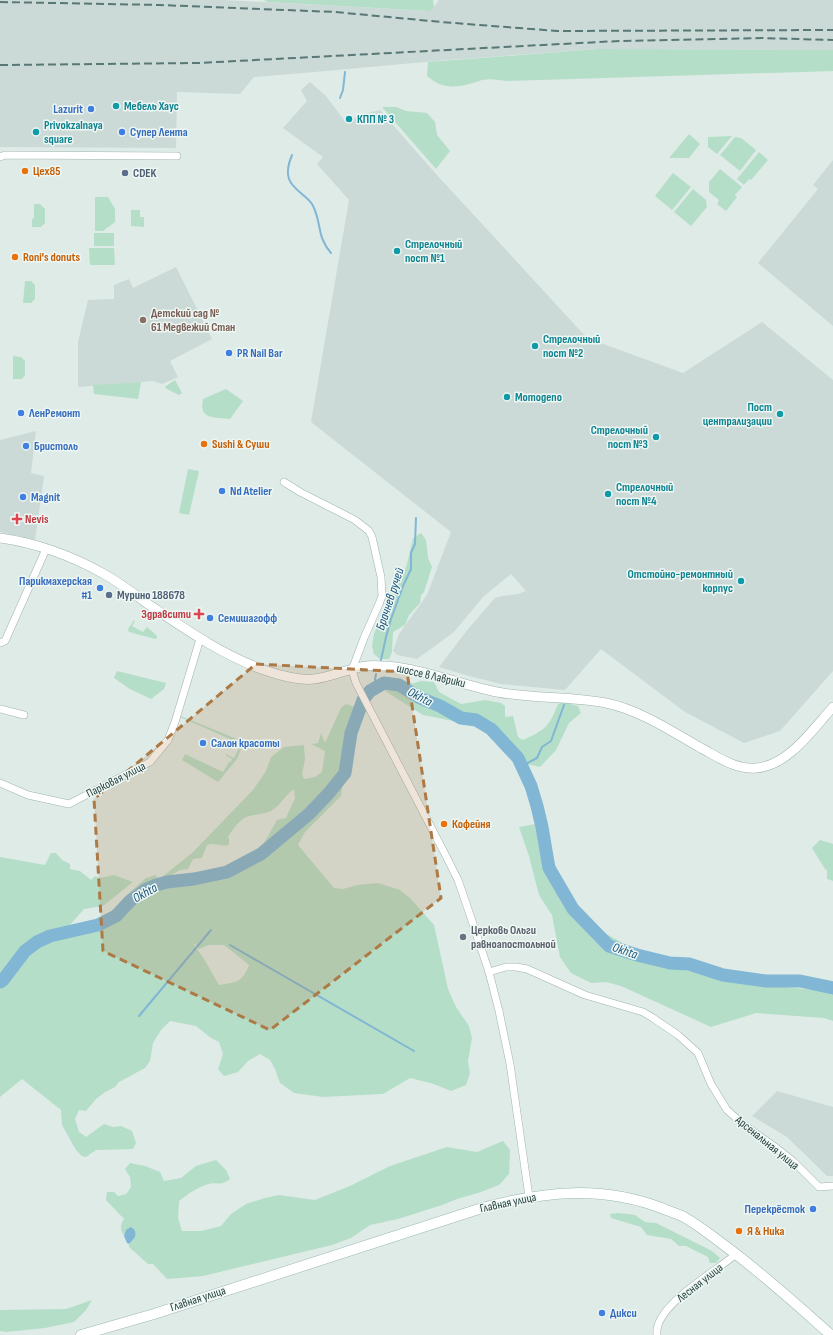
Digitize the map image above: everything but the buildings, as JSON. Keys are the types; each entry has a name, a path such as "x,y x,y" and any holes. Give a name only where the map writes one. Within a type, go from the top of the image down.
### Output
{"main road":[{"name":"Главная улица","path":"81,1335 154,1314 482,1208 529,1197 577,1192 614,1195 646,1202 684,1217 736,1254 832,1335"}],"street":[{"path":"0,157 5,155 177,156"},
{"path":"284,482 300,492 355,520 364,526 372,537 381,577 382,596 352,670 356,683 375,721 458,880 489,972 510,1064 529,1197"},
{"name":"шоссе в Лаврики","path":"0,538 63,555 103,573 200,639 237,659 284,676 311,679 336,675 372,666 389,667 416,670 498,692 576,699 609,704 634,712 728,763 754,769 779,762 786,757 833,707"},
{"path":"3,642 46,550"},
{"name":"Парковая улица","path":"0,783 28,795 69,804 150,762 168,740 176,722 200,639"},
{"path":"0,709 24,715"},
{"name":"Арсенальная улица","path":"489,972 506,967 528,969 585,995 643,1012 678,1035 698,1053 711,1084 727,1110 744,1125 775,1146 794,1162 819,1187 833,1186"},
{"name":"Лесная улица","path":"656,1335 659,1321 668,1308 685,1292 736,1254"}],"highlighted area":[{"path":"256,664 407,672 441,898 270,1030 103,951 94,799"}],"shaded area":[{"path":"0,0 224,0 430,11 438,0 833,0 833,50 599,49 447,60 254,77 240,94 177,92 176,148 0,147"},
{"path":"310,82 326,96 347,124 359,115 380,110 436,174 587,338 683,373 762,322 833,380 833,671 780,731 744,743 685,712 601,649 565,690 501,684 439,667 468,629 495,598 526,591 511,574 483,597 454,632 417,659 397,655 393,651 399,634 427,595 451,532 311,422 349,200 317,164 323,157 283,128 307,101 301,90"},
{"path":"833,160 833,326 758,263 818,189 813,185"},
{"name":"Детский сад № 61 Медвежий Стан","path":"176,267 212,339 170,361 178,377 162,384 153,381 78,387 78,342 88,300 114,299 114,285 129,279 133,288"},
{"path":"36,431 31,473 44,476 35,540 0,532 0,440"},
{"path":"777,1091 833,1107 833,1176 827,1176 787,1137 752,1116"}],"green space":[{"path":"264,0 433,0 434,7 430,11 268,2"},
{"path":"599,49 833,50 833,71 507,81 488,79 463,86 448,86 439,84 427,76 428,62"},
{"path":"382,107 396,107 406,111 427,113 435,122 437,135 450,151 436,169"},
{"path":"689,134 700,144 689,158 669,158"},
{"path":"732,136 717,154 708,147 708,137"},
{"path":"735,137 741,138 756,150 740,171 720,155"},
{"path":"759,152 768,160 751,180 749,179 744,185 737,179"},
{"path":"720,169 742,187 735,195 737,197 726,211 717,204 719,200 709,192 709,182"},
{"path":"673,173 691,187 672,210 655,196"},
{"path":"693,189 706,200 707,207 691,226 674,212"},
{"path":"95,197 108,197 115,209 115,222 103,231 95,231"},
{"path":"34,204 40,204 45,209 45,223 41,227 32,227 32,219 34,218"},
{"path":"131,210 140,210 140,217 144,217 144,227 131,226"},
{"path":"94,233 114,233 114,246 94,246"},
{"path":"89,248 114,248 115,265 90,265"},
{"path":"25,281 31,281 35,285 35,299 31,303 23,303"},
{"path":"13,356 21,357 25,361 25,375 22,379 13,379"},
{"path":"175,380 182,393 179,395 165,388"},
{"path":"141,382 138,399 94,394 93,385"},
{"path":"226,389 243,401 230,419 205,414 202,406 203,399"},
{"path":"188,469 199,471 189,515 179,513"},
{"path":"421,533 426,540 428,558 432,567 424,592 421,595 420,603 409,615 405,625 393,632 392,652 389,659 380,659 374,654 372,646 374,634 393,587 401,580 407,564 413,538"},
{"path":"134,620 135,621 132,626 143,632 147,627 157,636 157,638 155,639 129,632 128,629"},
{"path":"117,671 166,683 164,689 151,699 130,689 114,678"},
{"path":"421,681 434,682 439,692 461,704 485,700 501,703 505,706 505,717 513,716 518,737 523,740 541,730 549,723 558,704 563,702 578,706 581,713 569,723 556,750 540,767 513,761 488,728 423,715 385,691"},
{"path":"346,704 355,707 350,725 341,796 305,832 298,845 334,888 343,889 357,885 378,883 400,890 411,899 434,925 448,989 456,1007 469,1026 472,1038 468,1061 470,1073 466,1085 451,1091 434,1084 410,1078 383,1094 323,1097 294,1093 280,1083 270,1060 260,1054 248,1061 238,1072 224,1076 218,1069 223,1054 219,1042 211,1038 196,1026 170,1021 161,1030 153,1043 150,1061 145,1068 119,1082 115,1087 105,1092 96,1099 86,1111 79,1110 75,1119 79,1132 86,1137 104,1124 113,1127 121,1126 132,1131 136,1143 133,1149 96,1150 86,1157 82,1156 76,1150 62,1125 61,1110 22,1079 0,1097 0,857 45,865 51,853 56,853 62,860 70,864 70,869 80,871 91,880 95,876 100,878 114,875 133,882 103,906 84,909 69,926 64,929 85,925 120,906 129,893 146,878 156,875 158,880 192,853 253,790 266,771 271,757 284,747 304,745 305,760 302,774 304,779 315,777 322,772 325,751 311,744 318,743 321,733 325,743 341,708","holes":["294,789 295,798 286,818 277,820 260,850 226,869 209,872 208,877 196,881 179,883 166,878 180,870 188,869 193,859 202,858 207,845 229,845 228,837 240,821 247,817 271,811 278,806","195,944 199,949 209,945 224,945 249,965 244,975 238,981 219,985 203,957 193,945"]},
{"path":"181,716 244,742 237,759 218,782 182,760 185,754 223,772 232,759 225,755 226,754 234,758 241,744 180,717"},
{"path":"536,824 572,901 596,928 633,949 677,968 719,978 757,984 833,992 833,1021 824,1018 756,1013 711,1027 621,986 606,982 591,983 571,973 560,957 552,915 539,895 529,856 519,827"},
{"path":"820,840 833,844 833,881 827,879 827,870 812,848"},
{"path":"503,1141 510,1150 509,1174 499,1185 398,1219 370,1225 351,1238 332,1245 203,1276 167,1279 153,1264 148,1264 129,1247 129,1244 134,1240 126,1230 124,1236 123,1234 121,1225 124,1219 106,1200 107,1192 114,1192 118,1196 126,1194 131,1187 130,1177 125,1169 130,1163 145,1166 160,1172 164,1181 181,1178 196,1166 216,1160 226,1170 230,1179 222,1183 209,1184 201,1187 179,1201 178,1218 182,1231 201,1231 221,1226 231,1214 246,1204 265,1198 279,1195 315,1200 350,1186 390,1166 447,1147 477,1152"},
{"path":"618,1213 635,1215 645,1222 656,1223 712,1251 720,1258 716,1263 710,1263 708,1257 686,1246 679,1246 671,1239 647,1235 641,1227 611,1218 610,1214"},
{"path":"92,1300 86,1310 74,1322 45,1328 6,1332 0,1331 0,1310 66,1309"}],"water":[{"path":"33,944 25,957 0,988 0,980 19,955"},
{"path":"131,1227 135,1231 135,1236 129,1244 124,1236 126,1230"}],"waterway":[{"path":"340,98 343,90 345,72"},
{"name":"Брачнев ручей","path":"292,155 288,170 289,179 293,186 312,204 317,216 323,241 331,253"},
{"name":"Брачнев ручей","path":"381,660 391,619 411,569 411,553 415,544 416,518"},
{"name":"Брачнев ручей","path":"376,674 375,680 377,686"},
{"name":"Okhta","path":"0,982 25,951 37,942 50,936 98,925 116,916 130,901 145,890 156,885 227,872 261,854 309,814 345,773 351,733 363,700 370,691 384,683 399,685 420,698 440,706 461,718 476,720 491,729 518,758 531,786 537,806 549,868 573,909 609,946 670,963 689,964 723,975 766,981 800,981 833,988"},
{"path":"522,766 537,758 542,747 551,741 564,705"},
{"path":"139,1016 211,930"},
{"path":"230,945 414,1051"}],"railway":[{"path":"0,2 160,5 335,12 557,31 833,30"},
{"path":"0,65 198,63 619,41 762,38 833,40"}],"place":[{"name":"Мебель Хаус","path":"116,106"},
{"name":"Lazurit","path":"91,109"},
{"name":"КПП № 3","path":"349,119"},
{"name":"Privokzalnaya square","path":"36,132"},
{"name":"Супер Лента","path":"122,132"},
{"name":"Цех85","path":"25,171"},
{"name":"CDEK","path":"125,173"},
{"name":"Стрелочный пост №1","path":"397,251"},
{"name":"Roni's donuts","path":"15,257"},
{"name":"Детский сад № 61 Медвежий Стан","path":"143,320"},
{"name":"Стрелочный пост №2","path":"535,346"},
{"name":"PR Nail Bar","path":"229,353"},
{"name":"Мотодепо","path":"507,397"},
{"name":"ЛенРемонт","path":"21,413"},
{"name":"Пост централизации","path":"780,414"},
{"name":"Стрелочный пост №3","path":"656,437"},
{"name":"Sushi & Суши","path":"204,444"},
{"name":"Бристоль","path":"26,446"},
{"name":"Nd Atelier","path":"222,491"},
{"name":"Стрелочный пост №4","path":"608,494"},
{"name":"Magnit","path":"23,497"},
{"name":"Nevis","path":"17,519"},
{"name":"Отстойно-ремонтный корпус","path":"741,581"},
{"name":"Парикмахерская #1","path":"100,588"},
{"name":"Мурино 188678","path":"109,595"},
{"name":"Здравсити","path":"199,614"},
{"name":"Семишагофф","path":"210,618"},
{"name":"Салон красоты","path":"203,743"},
{"name":"Кофейня","path":"444,824"},
{"name":"Церковь Ольги равноапостольной","path":"463,937"},
{"name":"Перекрёсток","path":"813,1209"},
{"name":"Я & Ника","path":"739,1231"},
{"name":"Дикси","path":"602,1313"}]}
